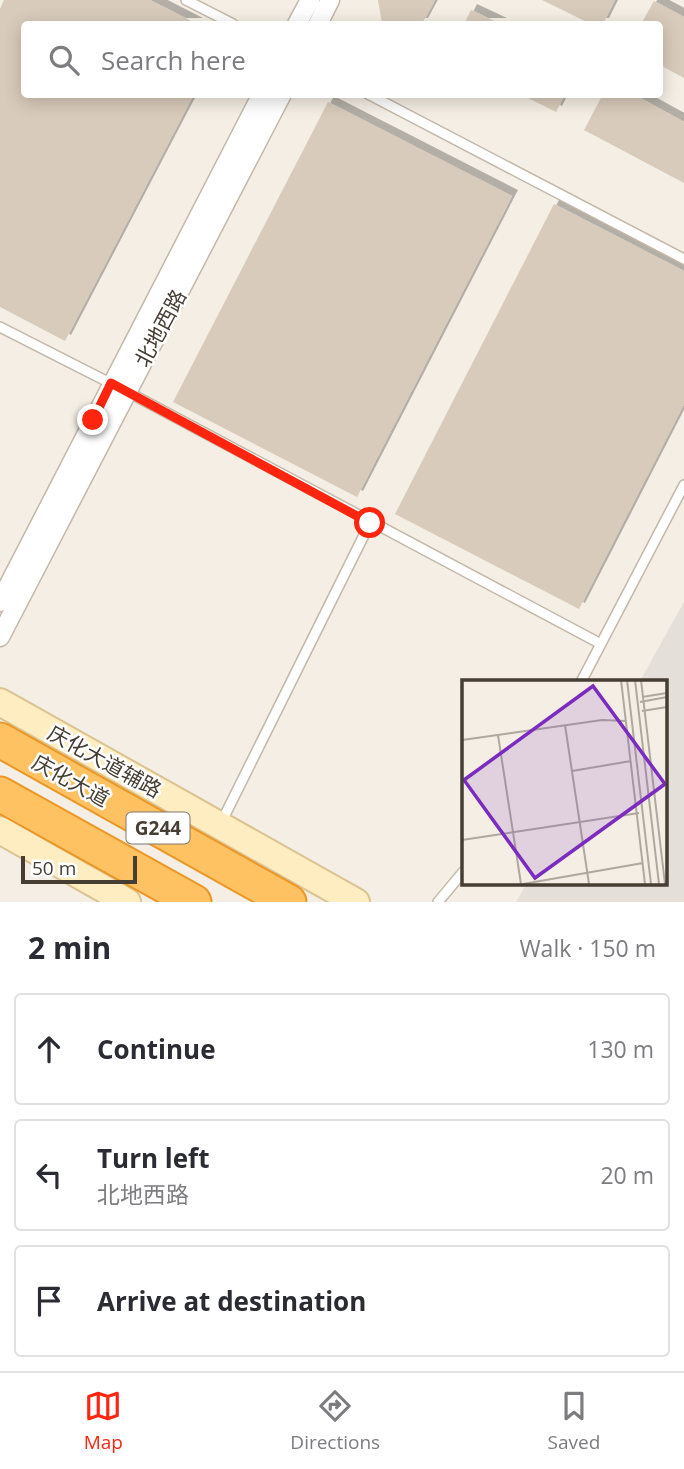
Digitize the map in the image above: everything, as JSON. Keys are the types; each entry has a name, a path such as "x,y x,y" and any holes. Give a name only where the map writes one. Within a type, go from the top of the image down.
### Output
{"highway":[{"name":"庆化大道","path":"0,740 289,902"},
{"name":"G244","path":"0,794 194,902"}],"main road":[{"name":"庆化大道辅路","path":"0,702 356,902"},
{"path":"0,830 127,902"}],"street":[{"path":"299,21 310,0"},
{"path":"320,21 330,0"},
{"name":"北地西路","path":"0,637 260,98"},
{"name":"北地西路","path":"0,602 280,98"}],"lane":[{"path":"186,0 227,21"},
{"path":"376,98 684,259"},
{"path":"0,327 119,387 601,644"},
{"path":"582,680 684,485"},
{"path":"220,826 370,523"},
{"path":"438,902 462,874"}],"shaded area":[{"path":"684,602 684,902 516,902 526,884 666,884 666,680 641,680"}],"building":[{"path":"4,0 150,0 191,21 21,21 21,98 192,98 65,341 0,307 0,9"},
{"path":"378,0 435,0 424,21 382,21"},
{"path":"542,0 615,0 604,21 585,21"},
{"path":"654,1 684,17 684,78 663,67 663,21 643,21"},
{"path":"471,10 495,21 466,21"},
{"path":"528,98 563,98 556,112"},
{"path":"601,98 640,98 684,122 684,183 584,130"},
{"path":"328,102 512,196 357,497 173,402"},
{"path":"554,204 684,271 684,404 579,609 395,514"}],"route":[{"path":"93,420 111,383 370,523"}]}
